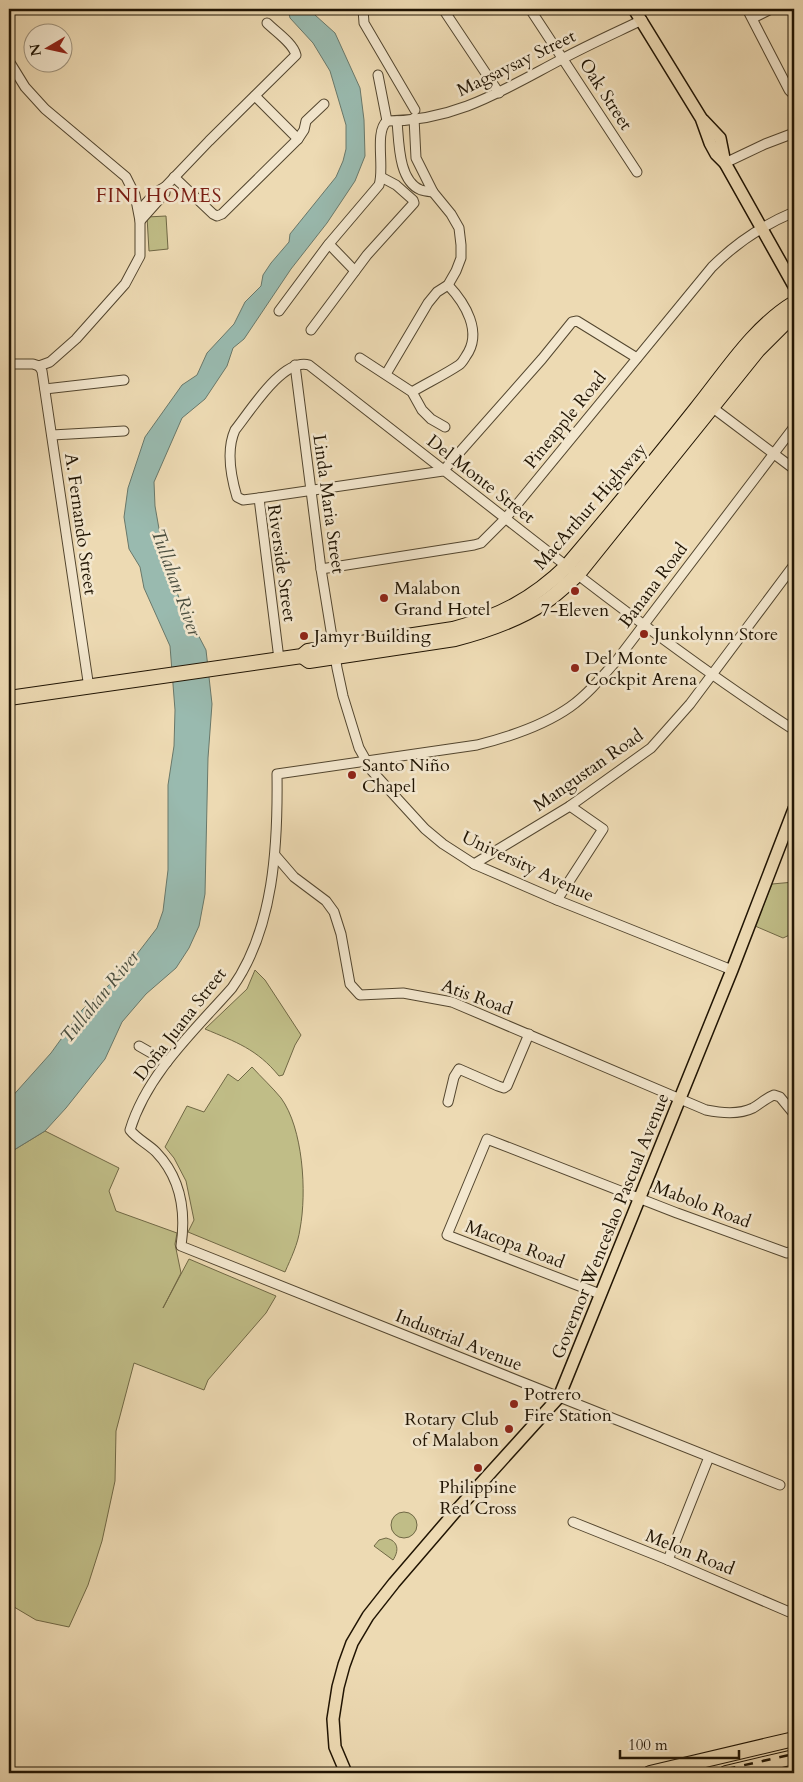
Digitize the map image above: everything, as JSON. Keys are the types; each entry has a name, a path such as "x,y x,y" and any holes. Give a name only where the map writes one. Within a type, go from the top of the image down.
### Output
{"highway":[{"name":"MacArthur Highway","path":"708,404 762,328 794,303"},
{"name":"MacArthur Highway","path":"9,698 302,656 308,651 334,652 455,639 476,634 507,622 546,601 708,404 782,325 794,316"},
{"path":"650,1773 794,1739"},
{"path":"726,1773 794,1757"}],"main road":[{"path":"634,9 701,118 716,154 725,163 794,286"},
{"name":"Governor Wenceslao Pascual Avenue","path":"346,1773 335,1747 333,1719 340,1678 347,1656 372,1610 467,1498 559,1397 724,991 794,809"}],"street":[{"path":"363,9 364,24 414,114 416,158 433,192 452,214 459,228 461,258 448,284 437,292 428,303 386,374"},
{"path":"443,9 499,93"},
{"name":"Oak Street","path":"530,9 637,172"},
{"path":"747,9 773,61 794,96"},
{"path":"753,18 771,9"},
{"name":"Magsaysay Street","path":"386,121 397,121 414,114 449,113 499,93 563,58 642,20"},
{"path":"139,211 160,188 165,187 296,55 291,46 267,23"},
{"path":"9,61 24,87 45,109 126,177 135,195 140,221 140,256 125,284 76,339 50,362 39,366 33,364 9,364"},
{"path":"279,311 329,244 376,189 381,178 381,132 386,121 378,76"},
{"path":"255,96 298,139"},
{"path":"174,176 217,216 222,214 298,139 304,130 306,121 324,104"},
{"path":"397,121 399,153 404,170 419,189 433,192"},
{"path":"725,163 794,133"},
{"path":"311,330 366,255 414,204 413,200 396,185 381,178"},
{"path":"140,221 165,193 165,187"},
{"name":"Pineapple Road","path":"321,569 474,545 482,542 505,519 719,260 739,242 794,212"},
{"path":"329,244 355,271"},
{"path":"412,392 460,364 472,348 473,334 469,315 459,297 448,284"},
{"path":"259,498 443,471 542,359 572,322 577,321 637,358"},
{"path":"360,358 412,392 422,410 431,419 445,427"},
{"name":"Del Monte Street","path":"295,365 303,363 309,365 443,471 644,625 794,730"},
{"name":"Linda Maria Street","path":"295,365 321,569 334,652"},
{"name":"Riverside Street","path":"280,659 259,498 243,500 237,497 230,448 236,430 268,388 279,376 295,365"},
{"name":"A. Fernando Street","path":"39,366 42,371 45,389 89,688"},
{"path":"45,389 124,380"},
{"path":"708,404 794,469"},
{"name":"Banana Road","path":"277,774 477,745 510,737 569,707 592,688 617,660 794,428"},
{"path":"52,435 124,431"},
{"name":"Mangustan Road","path":"474,864 570,806 651,748 676,721 794,565"},
{"name":"University Avenue","path":"334,652 351,724 365,761 425,829 443,844 474,864 557,900 732,970"},
{"name":"Doña Juana Street","path":"181,1246 183,1214 181,1197 175,1181 157,1153 130,1130 148,1089 167,1062 238,979 249,956 264,915 272,881 277,820 277,774"},
{"path":"557,900 603,829 570,806"},
{"name":"Atis Road","path":"275,855 294,877 326,901 334,912 341,934 350,984 356,992 365,996 403,993 452,1002 706,1110 719,1113 741,1111 752,1108 774,1095 780,1097 794,1114"},
{"path":"448,1102 454,1076 459,1069 498,1086 504,1088 507,1086 529,1034"},
{"path":"139,1046 167,1062"},
{"name":"Mabolo Road","path":"447,1236 487,1139 677,1213 787,1252 794,1250"},
{"name":"Macopa Road","path":"447,1236 600,1294"},
{"name":"Industrial Avenue","path":"181,1246 780,1485"},
{"path":"668,1560 709,1457"},
{"name":"Melon Road","path":"573,1522 794,1614"}],"shaded area":[{"path":"166,216 168,249 149,251 147,217"},
{"path":"794,882 794,933 783,938 755,926 772,884"},
{"path":"255,970 265,980 301,1035 283,1075 279,1076 263,1059 245,1047 205,1029 247,989"},
{"path":"252,1067 281,1098 294,1126 299,1143 303,1179 302,1214 298,1240 285,1272 188,1232 194,1220 186,1181 174,1158 165,1147 187,1106 204,1112 228,1074 238,1081"},
{"path":"45,1131 119,1168 109,1191 116,1211 177,1233 175,1244 181,1273 163,1308 189,1259 276,1296 266,1313 208,1380 204,1390 134,1363 116,1431 115,1481 102,1541 88,1585 69,1627 36,1620 9,1604 9,1153"},
{"path":"404,1512 413,1516 417,1525 413,1534 404,1538 395,1534 391,1525 395,1516"},
{"path":"386,1538 393,1541 397,1547 393,1560 374,1546 379,1540"}],"water":[{"name":"Tullahan River","path":"288,9 313,9 315,15 335,33 360,88 364,120 365,156 355,181 327,223 291,269 244,339 233,348 227,366 205,399 182,418 154,482 155,506 165,563 180,600 206,650 212,704 208,758 205,894 199,926 189,948 176,968 146,994 122,1022 105,1059 66,1108 45,1131 9,1153 9,1100 51,1053 82,1010 124,971 157,928 163,911 168,870 168,785 174,746 175,710 170,646 144,588 140,567 129,549 124,517 128,488 145,437 182,385 197,375 207,353 234,324 245,302 261,286 263,275 271,263 289,242 290,234 336,177 343,161 346,149 346,125 330,71 313,43 290,18"}],"railway":[{"path":"709,1773 794,1754"}],"place":[{"name":"7-Eleven","path":"575,591"},
{"name":"Malabon Grand Hotel","path":"384,598"},
{"name":"Junkolynn Store","path":"644,634"},
{"name":"Jamyr Building","path":"304,636"},
{"name":"Del Monte Cockpit Arena","path":"575,668"},
{"name":"Santo Niño Chapel","path":"352,775"},
{"name":"Potrero Fire Station","path":"514,1404"},
{"name":"Rotary Club of Malabon","path":"509,1429"},
{"name":"Philippine Red Cross","path":"478,1468"}],"district":[{"name":"FINI HOMES","path":"159,195"}]}
